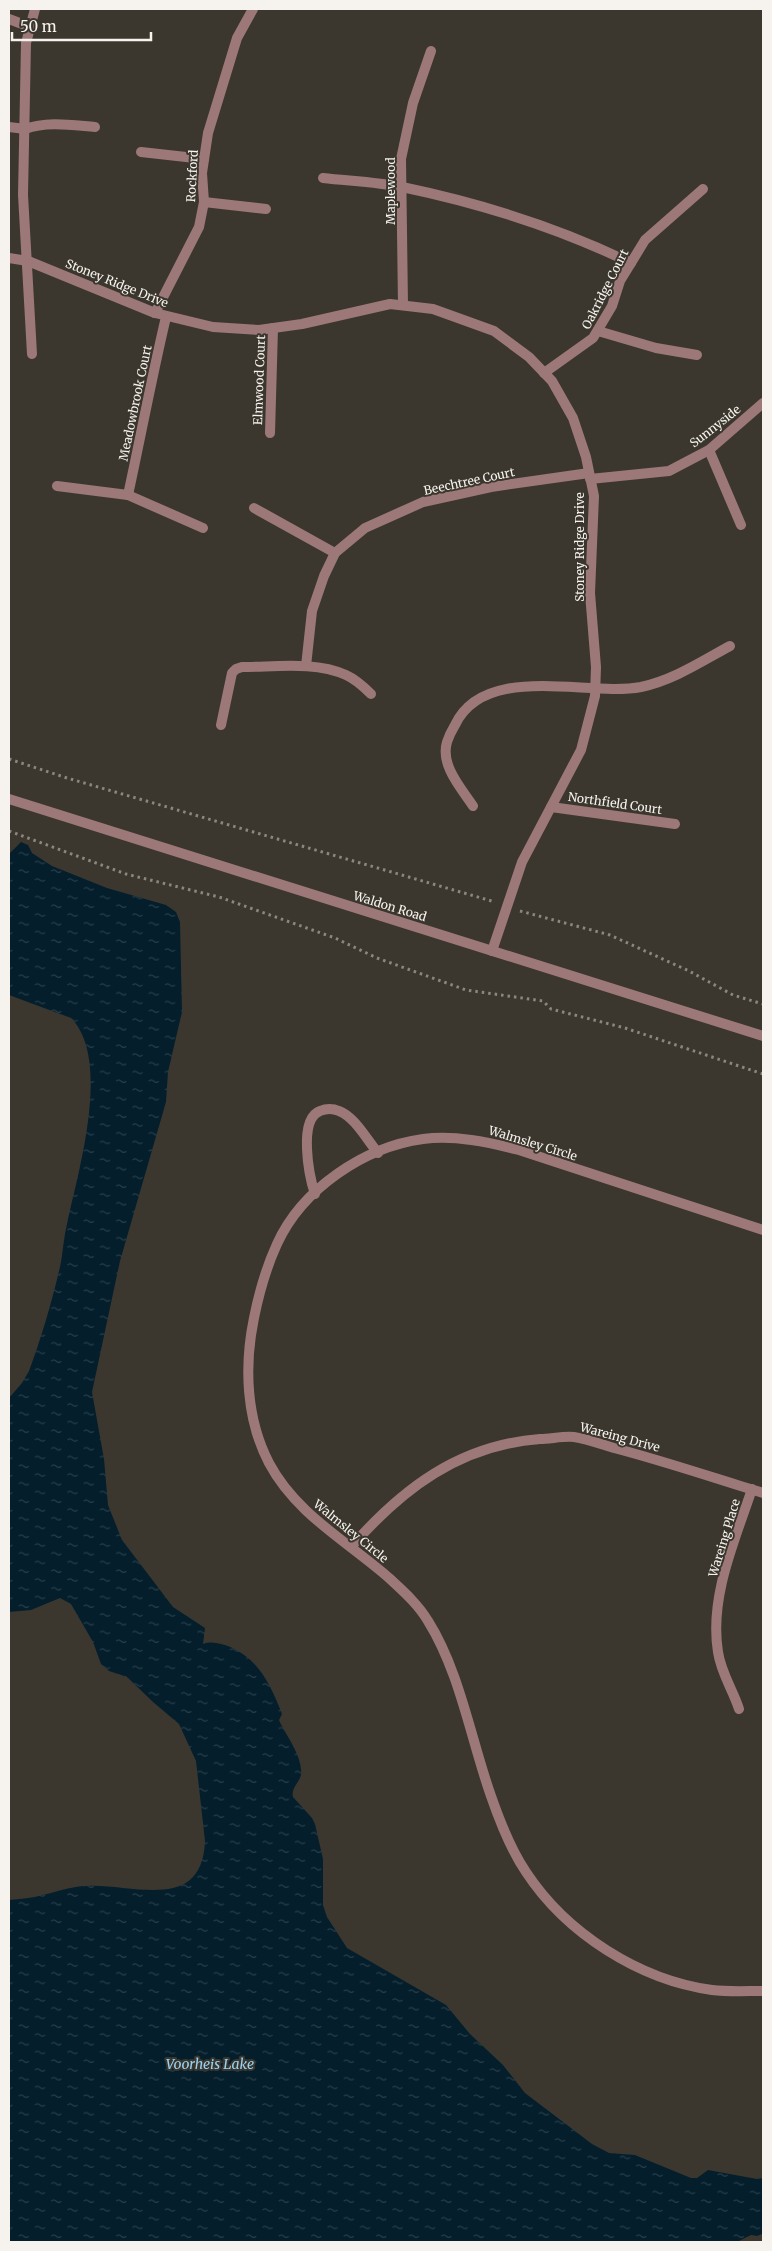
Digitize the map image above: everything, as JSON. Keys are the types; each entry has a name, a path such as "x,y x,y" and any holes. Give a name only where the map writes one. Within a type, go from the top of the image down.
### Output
{"street":[{"name":"Rockford","path":"155,313 199,227 204,202 202,173 208,133 237,38 253,9"},
{"path":"32,354 23,195 26,43 34,12"},
{"path":"9,19 30,27"},
{"name":"Maplewood","path":"403,306 401,159 413,103 431,50"},
{"path":"9,127 25,130 36,125 56,124 95,127"},
{"path":"141,152 204,159"},
{"path":"322,178 401,187 510,214 581,239 631,263"},
{"name":"Oakridge Court","path":"544,372 593,338 612,306 620,281 645,240 703,190"},
{"path":"204,202 266,209"},
{"name":"Stoney Ridge Drive","path":"9,258 28,261 166,317 213,327 259,330 302,324 390,304 433,309 494,332 529,356 552,381 573,418 594,496 590,593 594,632 595,688 581,750 522,862 492,951"},
{"name":"Meadowbrook Court","path":"128,494 146,415 152,373 166,317"},
{"name":"Elmwood Court","path":"270,433 273,328"},
{"path":"598,331 656,348 696,355"},
{"name":"Sunnyside","path":"590,476 669,472 709,450 763,403"},
{"path":"709,450 741,525"},
{"name":"Beechtree Court","path":"306,666 312,611 324,576 335,553 365,528 423,502 491,487 590,476"},
{"path":"57,486 128,494 202,528"},
{"path":"254,508 335,553"},
{"path":"473,806 451,772 446,757 446,743 457,721 472,703 489,692 525,686 639,687 665,681 730,646"},
{"path":"221,725 232,673 236,669 306,666 348,675 371,694"},
{"name":"Waldon Road","path":"9,799 763,1036"},
{"name":"Northfield Court","path":"551,807 675,824"},
{"path":"315,1194 310,1178 307,1135 308,1125 317,1112 330,1108 340,1111 349,1118 378,1152"},
{"name":"Walmsley Circle","path":"763,1230 519,1150 478,1140 426,1139 395,1145 355,1162 315,1194 296,1214 277,1243 259,1294 250,1336 248,1366 251,1410 259,1440 270,1464 290,1495 306,1512 404,1592 428,1620 449,1664 491,1799 525,1872 542,1894 562,1916 602,1947 662,1978 714,1990 763,1991"},
{"name":"Wareing Drive","path":"351,1547 374,1521 410,1488 451,1462 481,1450 526,1440 573,1437 631,1452 763,1493"},
{"name":"Wareing Place","path":"739,1709 723,1672 718,1651 717,1618 724,1573 752,1489"}],"path":[{"path":"9,758 67,778 610,935 689,971 733,994 763,1004"},
{"path":"9,831 126,874 219,897 335,938 377,958 440,982 466,990 543,1001 551,1009 625,1028 763,1074"}],"water":[{"name":"Voorheis Lake","path":"21,842 28,845 32,853 52,866 107,888 166,905 176,912 180,922 182,1012 168,1072 166,1102 120,1261 92,1392 104,1459 108,1505 122,1540 173,1607 205,1628 203,1644 216,1643 236,1650 254,1663 267,1681 282,1714 279,1720 293,1746 301,1768 301,1775 294,1788 293,1797 315,1824 323,1859 323,1905 327,1917 347,1948 446,2005 470,2034 503,2065 525,2093 592,2144 609,2153 635,2155 691,2178 697,2178 708,2170 757,2179 763,2178 762,2234 757,2236 751,2235 737,2242 9,2242 9,1900 35,1897 68,1888 84,1886 142,1890 161,1890 178,1887 191,1879 201,1864 205,1841 196,1761 179,1724 127,1677 109,1671 101,1664 93,1642 71,1604 60,1598 31,1610 9,1612 9,1398 22,1383 29,1371 55,1288 84,1147 91,1088 89,1061 83,1037 71,1018 9,995 9,854"}]}
